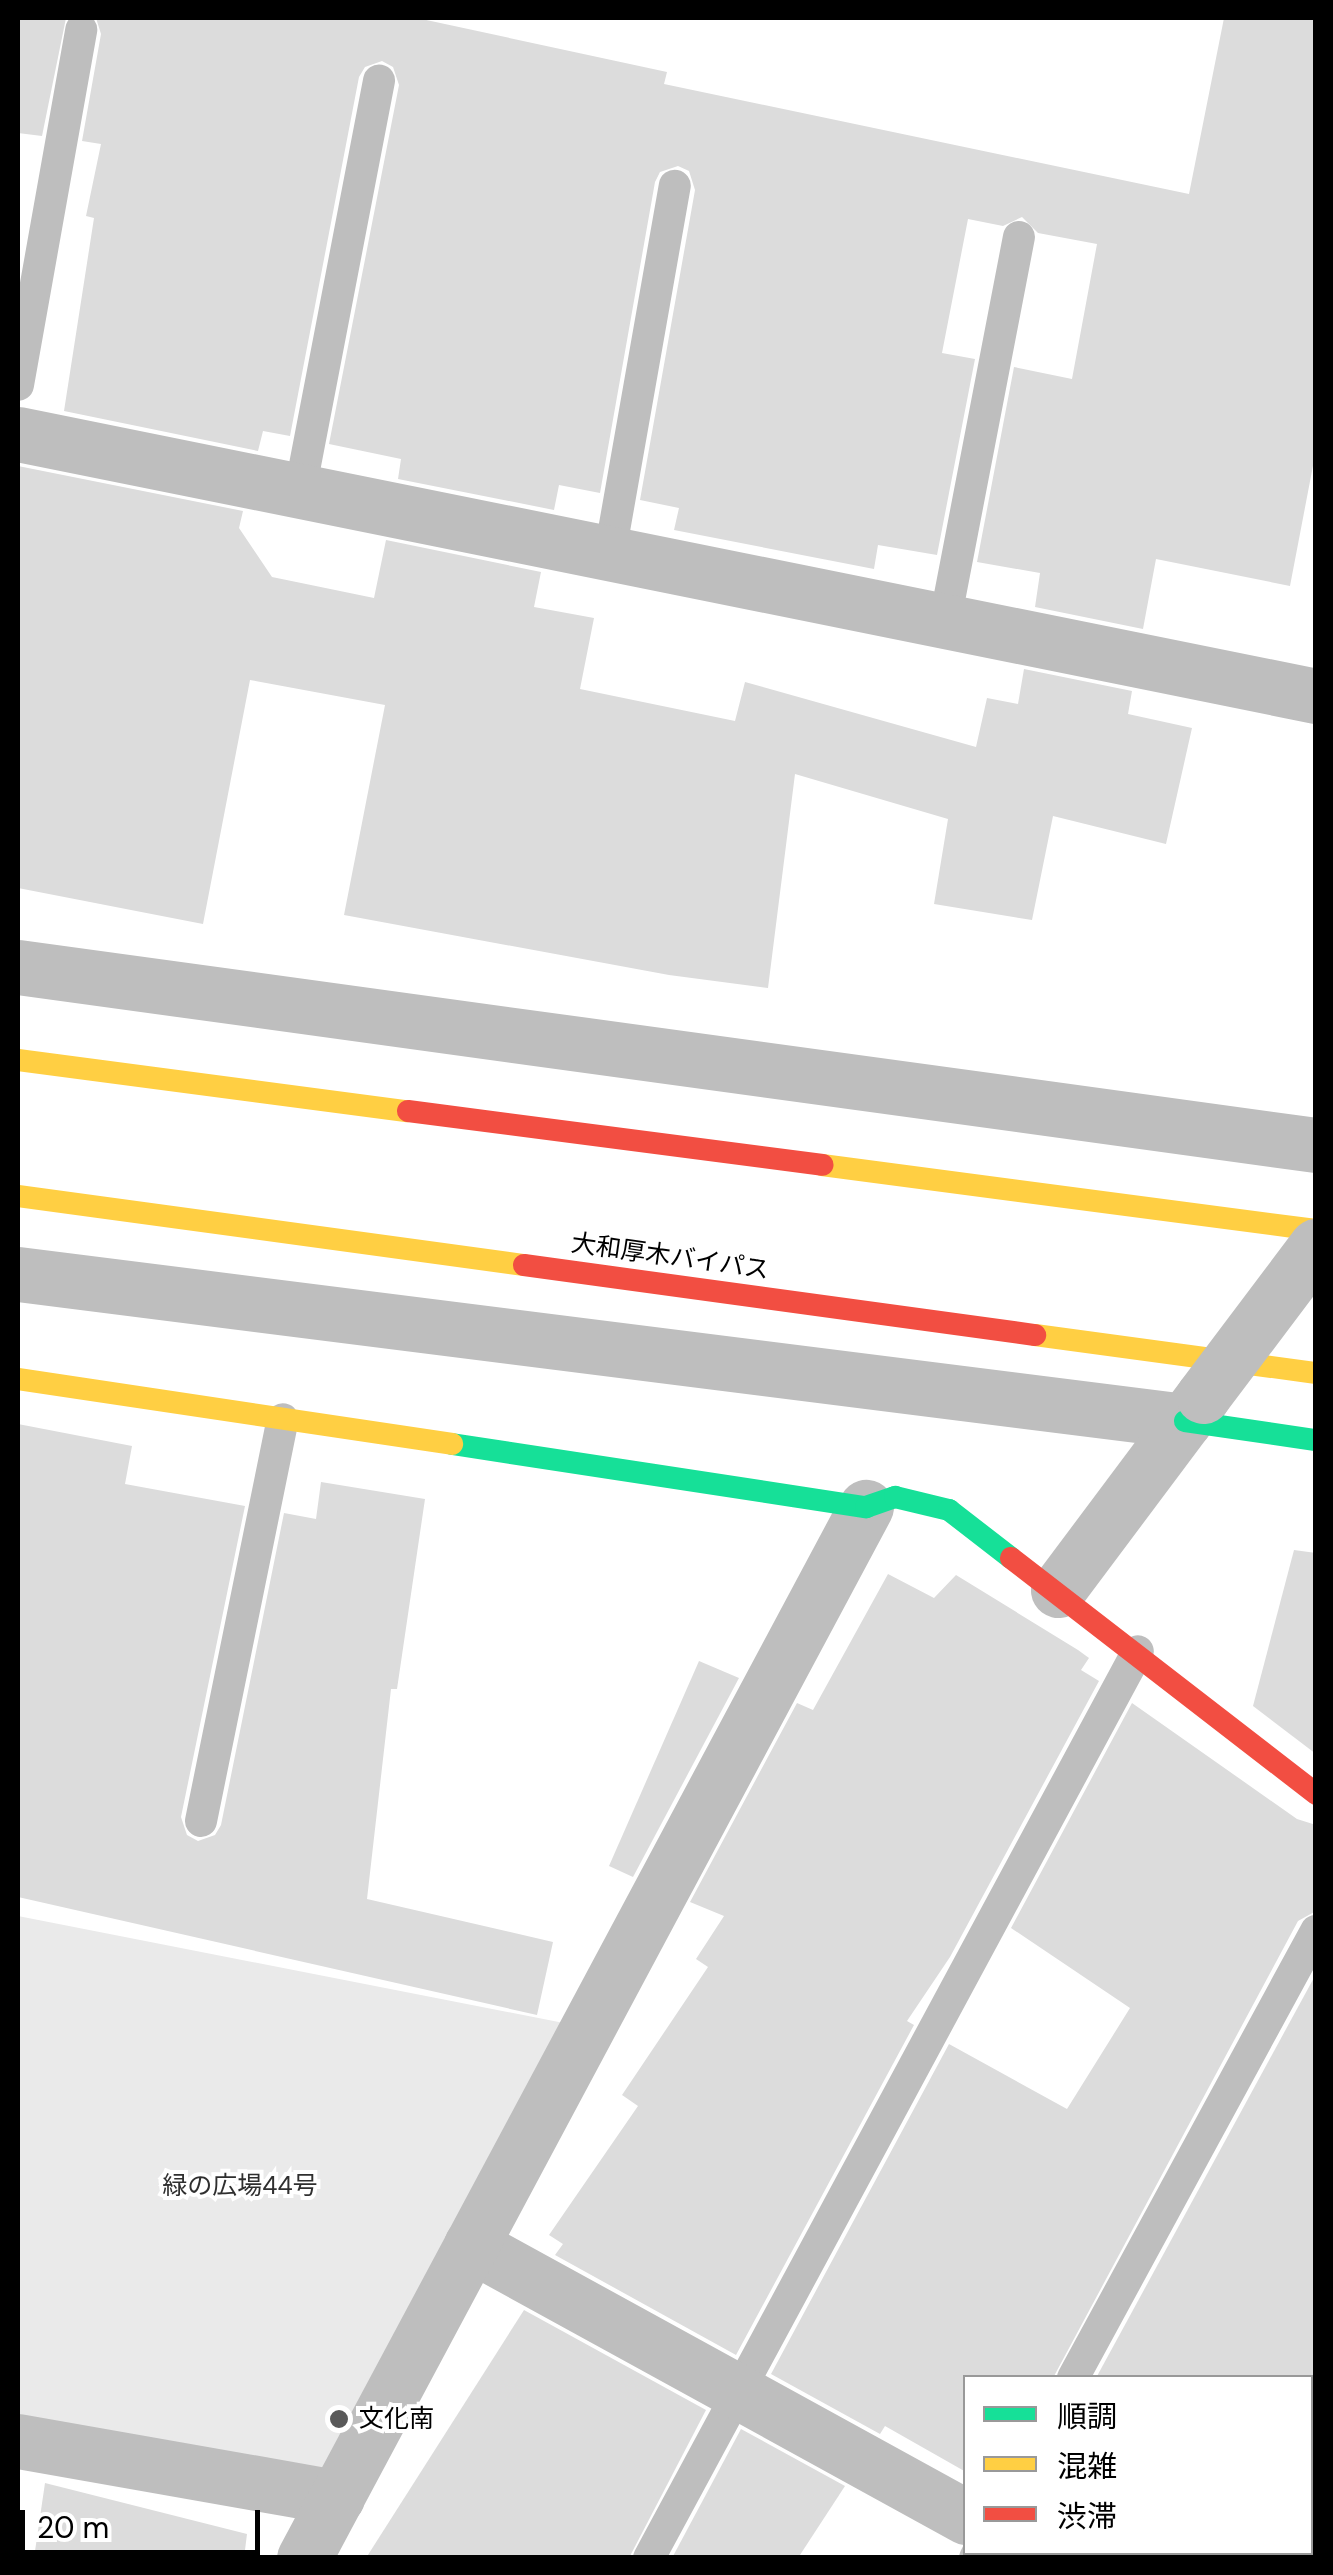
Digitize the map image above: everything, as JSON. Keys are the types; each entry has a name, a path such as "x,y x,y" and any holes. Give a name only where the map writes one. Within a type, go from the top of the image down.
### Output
{"main road":[{"path":"18,1060 1316,1230"},
{"name":"大和厚木バイパス","path":"18,1196 1316,1373"},
{"path":"18,1380 866,1507 894,1498 949,1510 1138,1651 1316,1794"},
{"path":"1194,1408 1316,1440"}],"street":[{"path":"18,434 1316,696"},
{"path":"18,967 1316,1145"},
{"path":"1058,1590 1316,1246"},
{"path":"18,1274 1194,1408"},
{"path":"304,2558 866,1507"},
{"path":"471,2245 963,2515"},
{"path":"18,2441 337,2496"}],"lane":[{"path":"18,385 81,30"},
{"path":"300,492 379,81"},
{"path":"610,553 676,186"},
{"path":"944,621 1019,237"},
{"path":"201,1821 283,1419"},
{"path":"650,2558 1138,1651"},
{"path":"1075,2375 1316,1931"}],"green space":[{"name":"緑の広場44号","path":"18,1916 574,2025 338,2476 18,2415"}],"building":[{"path":"18,18 66,18 42,136 18,133"},
{"path":"96,18 417,18 667,72 664,84 1189,194 1224,18 1316,18 1316,450 1290,586 1156,559 1143,629 1035,607 1040,573 977,562 1014,367 1072,379 1097,244 1038,233 1022,217 1003,226 968,219 942,353 975,359 937,555 878,545 874,569 674,530 679,508 640,500 695,190 689,171 678,166 660,172 655,182 600,493 559,485 554,510 398,479 401,459 329,444 399,85 393,67 382,61 365,67 359,77 290,436 263,431 258,451 64,411 94,218 86,216 101,144 82,141 101,34"},
{"path":"18,466 243,511 239,528 272,577 374,598 386,540 541,572 534,607 594,618 580,689 735,721 745,682 976,747 987,698 1018,704 1024,669 1132,691 1128,714 1192,728 1166,844 1053,816 1032,920 934,904 948,819 795,774 768,988 669,975 344,915 385,705 250,680 203,924 18,888"},
{"path":"18,1424 132,1446 125,1484 245,1506 181,1817 187,1835 198,1841 215,1835 221,1825 284,1513 316,1519 321,1482 425,1499 397,1689 391,1689 367,1899 553,1942 537,2015 18,1897"},
{"path":"1294,1550 1316,1553 1316,1754 1253,1706"},
{"path":"888,1574 934,1598 956,1575 1089,1658 1081,1670 1099,1681 950,1957 907,2021 914,2025 736,2355 555,2255 563,2244 549,2235 638,2106 622,2095 708,1967 696,1959 724,1916 690,1902 797,1703 813,1710"},
{"path":"699,1661 739,1678 633,1877 609,1866"},
{"path":"1132,1703 1297,1819 1316,1825 1316,1911 1298,1921 1055,2375 963,2375 963,2470 885,2426 880,2434 771,2374 949,2044 1067,2109 1130,2008 1011,1928"},
{"path":"1316,1974 1316,2378 1098,2375"},
{"path":"524,2310 706,2410 629,2558 366,2558"},
{"path":"741,2429 845,2486 798,2558 672,2558"},
{"path":"45,2483 247,2534 244,2558 34,2558"}],"traffic: fast":[{"path":"1185,1421 1316,1440"},
{"path":"452,1444 866,1507 895,1497 949,1510 1011,1558"}],"traffic: slow":[{"path":"18,1060 408,1111"},
{"path":"822,1165 1316,1230"},
{"path":"18,1196 524,1265"},
{"path":"1035,1335 1316,1373"},
{"path":"18,1379 452,1444"}],"traffic: jam":[{"path":"408,1111 822,1165"},
{"path":"524,1265 1035,1335"},
{"path":"1011,1558 1316,1794"}],"place":[{"name":"文化南","path":"339,2419"}]}
